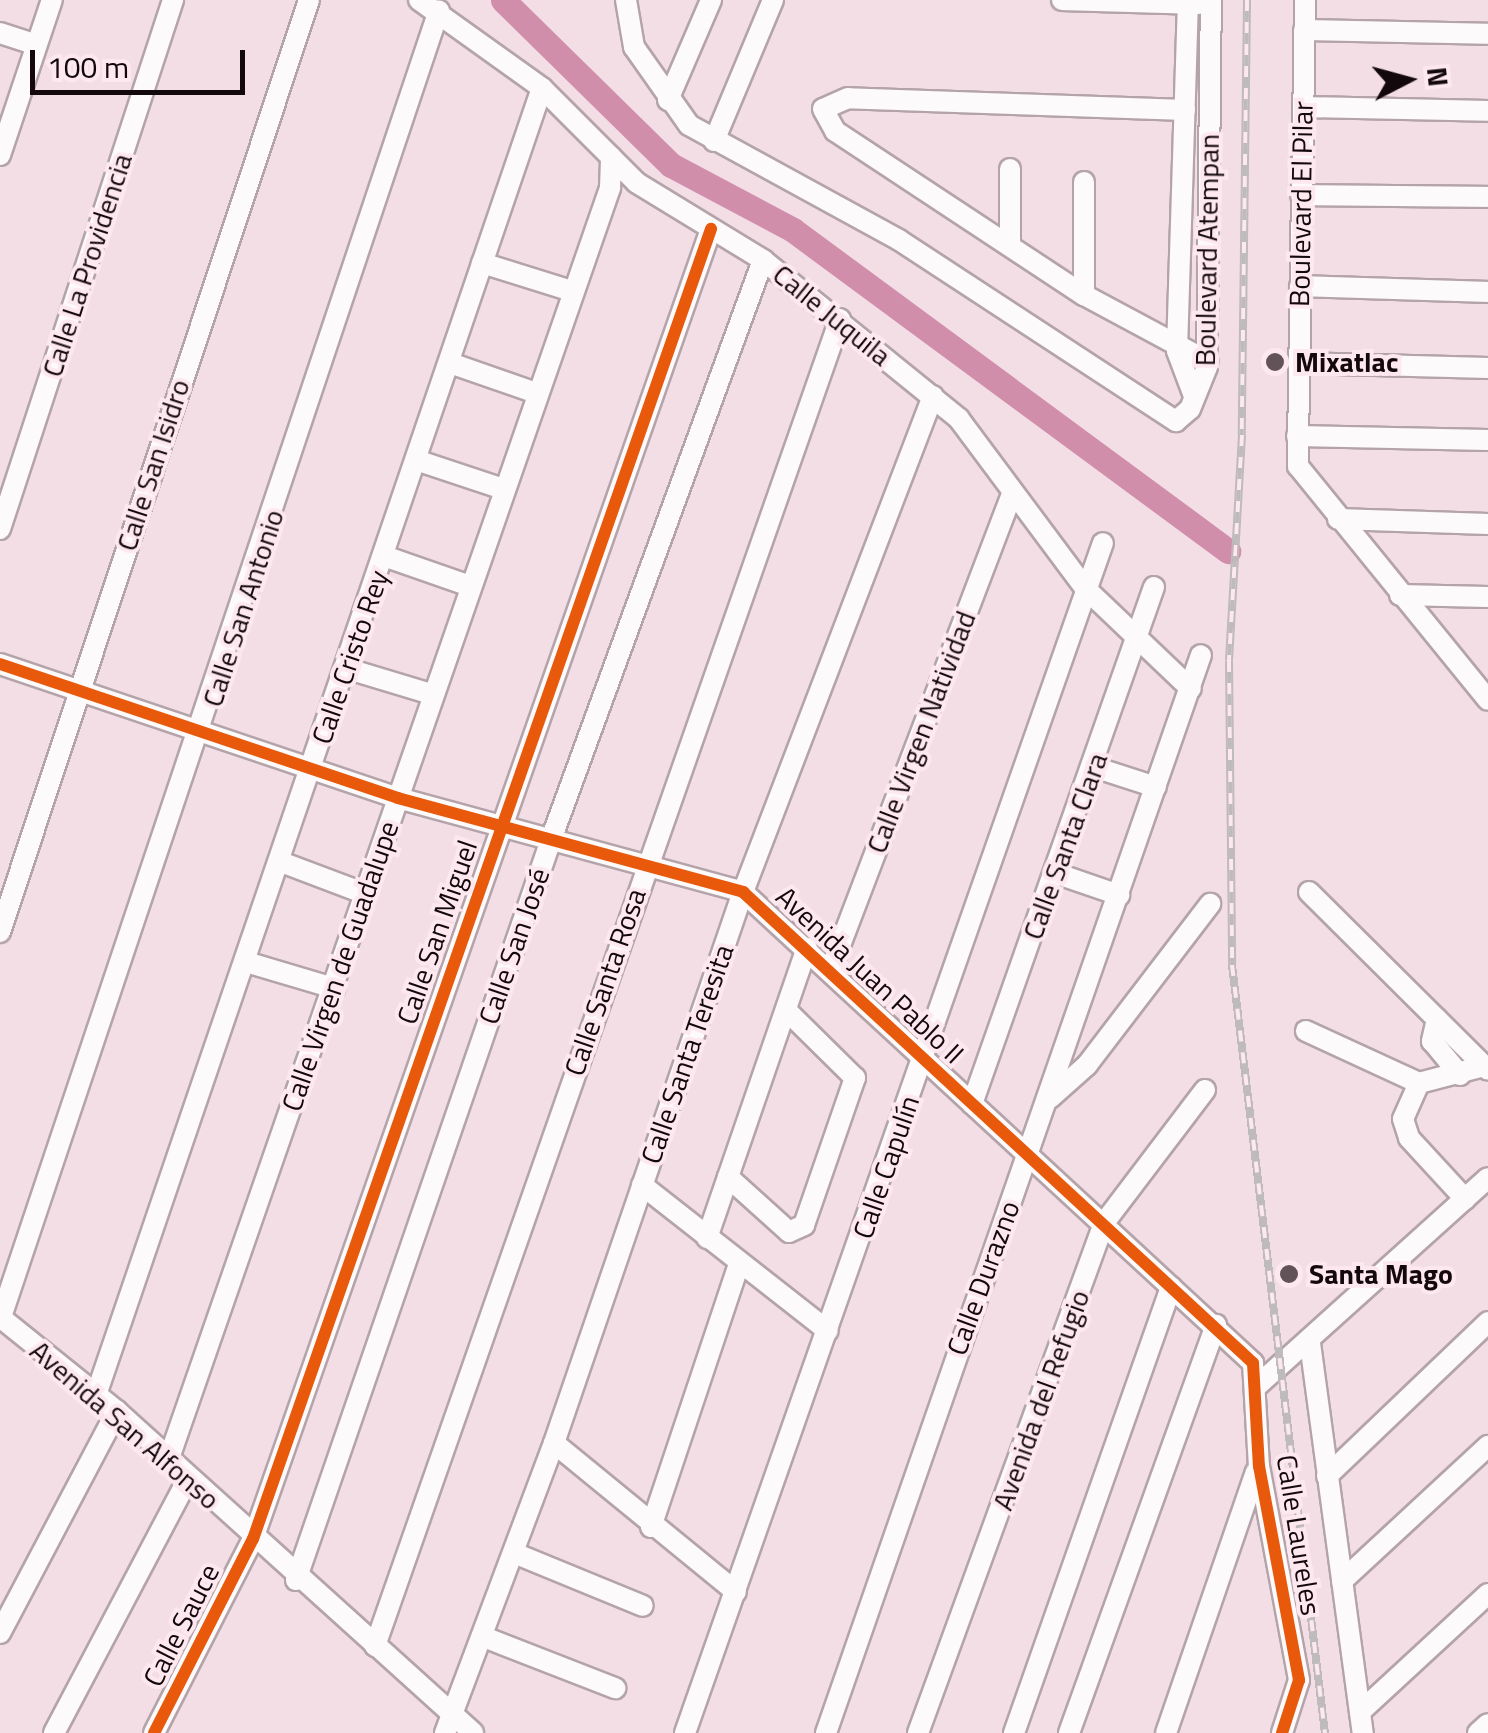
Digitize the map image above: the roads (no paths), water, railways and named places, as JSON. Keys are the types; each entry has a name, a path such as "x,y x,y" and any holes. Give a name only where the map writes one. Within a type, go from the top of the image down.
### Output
{"street":[{"path":"1,146 52,0"},
{"name":"Calle La Providencia","path":"0,529 173,0"},
{"name":"Calle San Isidro","path":"0,932 310,0"},
{"name":"Calle Juquila","path":"420,0 439,10 542,88 637,184 763,260 933,396 1085,588 1138,634 1190,689"},
{"path":"626,0 634,48 668,100 714,140 899,240 1156,414 1185,418 1194,396"},
{"path":"668,100 711,0"},
{"path":"714,140 773,0"},
{"path":"1062,0 1211,2"},
{"name":"Boulevard El Pilar","path":"1305,0 1297,436 1302,476 1400,595 1478,678 1488,700"},
{"name":"Boulevard Atempan","path":"1188,2 1177,351 1194,396"},
{"name":"Boulevard Atempan","path":"1194,396 1207,361 1211,2"},
{"name":"Calle San Antonio","path":"0,1317 204,727 439,10"},
{"path":"1304,30 1488,34"},
{"path":"0,32 36,45"},
{"name":"Calle Cristo Rey","path":"96,1395 542,88"},
{"path":"1185,110 828,101 824,118 835,132 1084,296 1177,351 1207,361"},
{"path":"1303,107 1488,111"},
{"name":"Calle Virgen de Guadalupe","path":"168,1461 334,988 431,694 610,188 611,157"},
{"path":"1010,169 1010,246"},
{"path":"1084,182 1084,296"},
{"path":"610,188 637,184"},
{"path":"1301,194 1488,197"},
{"name":"Calle San Miguel","path":"252,1539 712,228"},
{"name":"Calle San José","path":"296,1580 553,834 763,260"},
{"path":"482,263 572,292"},
{"path":"1300,286 1488,292"},
{"name":"Calle Santa Rosa","path":"374,1646 840,319"},
{"path":"450,363 536,393"},
{"path":"1298,364 1488,368"},
{"name":"Calle Santa Teresita","path":"449,1725 554,1444 744,892 933,396"},
{"path":"1297,436 1488,440"},
{"path":"416,460 503,489"},
{"name":"Calle Virgen Natividad","path":"831,970 1012,494"},
{"path":"1338,519 1488,524"},
{"name":"Calle Capulín","path":"685,1733 1103,544"},
{"path":"384,556 470,586"},
{"name":"Calle Santa Clara","path":"972,1104 1094,767 1154,587"},
{"path":"1400,595 1488,597"},
{"name":"Calle Durazno","path":"826,1733 1201,655"},
{"name":"Avenida Juan Pablo II","path":"0,664 79,692 204,727 398,798 553,834 744,892 1026,1156 1216,1325 1253,1363 1258,1386"},
{"path":"345,668 431,694"},
{"path":"1094,767 1156,786"},
{"path":"281,862 366,894"},
{"path":"1055,873 1119,895"},
{"path":"1306,1031 1419,1083 1486,1068 1309,892"},
{"path":"1050,1098 1087,1065 1210,904"},
{"path":"706,1238 808,948"},
{"path":"246,962 334,988"},
{"path":"728,1178 789,1232 804,1224 856,1078 788,1012"},
{"path":"1437,1019 1432,1041 1460,1075"},
{"path":"1419,1083 1403,1120 1409,1138 1464,1200"},
{"name":"Avenida del Refugio","path":"918,1733 1104,1223 1205,1090"},
{"path":"1258,1386 1488,1178"},
{"path":"642,1185 738,1267 828,1332"},
{"path":"651,1527 738,1267"},
{"path":"1014,1733 1172,1287"},
{"name":"Avenida San Alfonso","path":"0,1317 117,1411 296,1580 374,1646 449,1725 473,1733"},
{"path":"1327,1476 1488,1322"},
{"path":"1068,1733 1216,1325"},
{"name":"Calle Laureles","path":"1310,1343 1362,1722"},
{"name":"Calle Laureles","path":"1258,1386 1259,1466 1299,1692 1282,1733"},
{"path":"0,1633 117,1411"},
{"path":"554,1444 651,1527 736,1592"},
{"path":"1342,1581 1488,1446"},
{"path":"1166,1733 1259,1466"},
{"path":"54,1733 188,1479"},
{"name":"Calle Sauce","path":"154,1733 252,1539"},
{"path":"514,1553 643,1606"},
{"path":"1362,1722 1488,1594"},
{"path":"484,1638 615,1688"},
{"path":"1478,1733 1488,1724"}],"waterway":[{"path":"503,0 671,165 793,230 1228,551"}],"railway":[{"path":"1247,0 1242,435 1229,661 1232,965 1325,1733"}],"place":[{"name":"Mixatlac","path":"1275,362"},
{"name":"Santa Mago","path":"1289,1274"}]}
